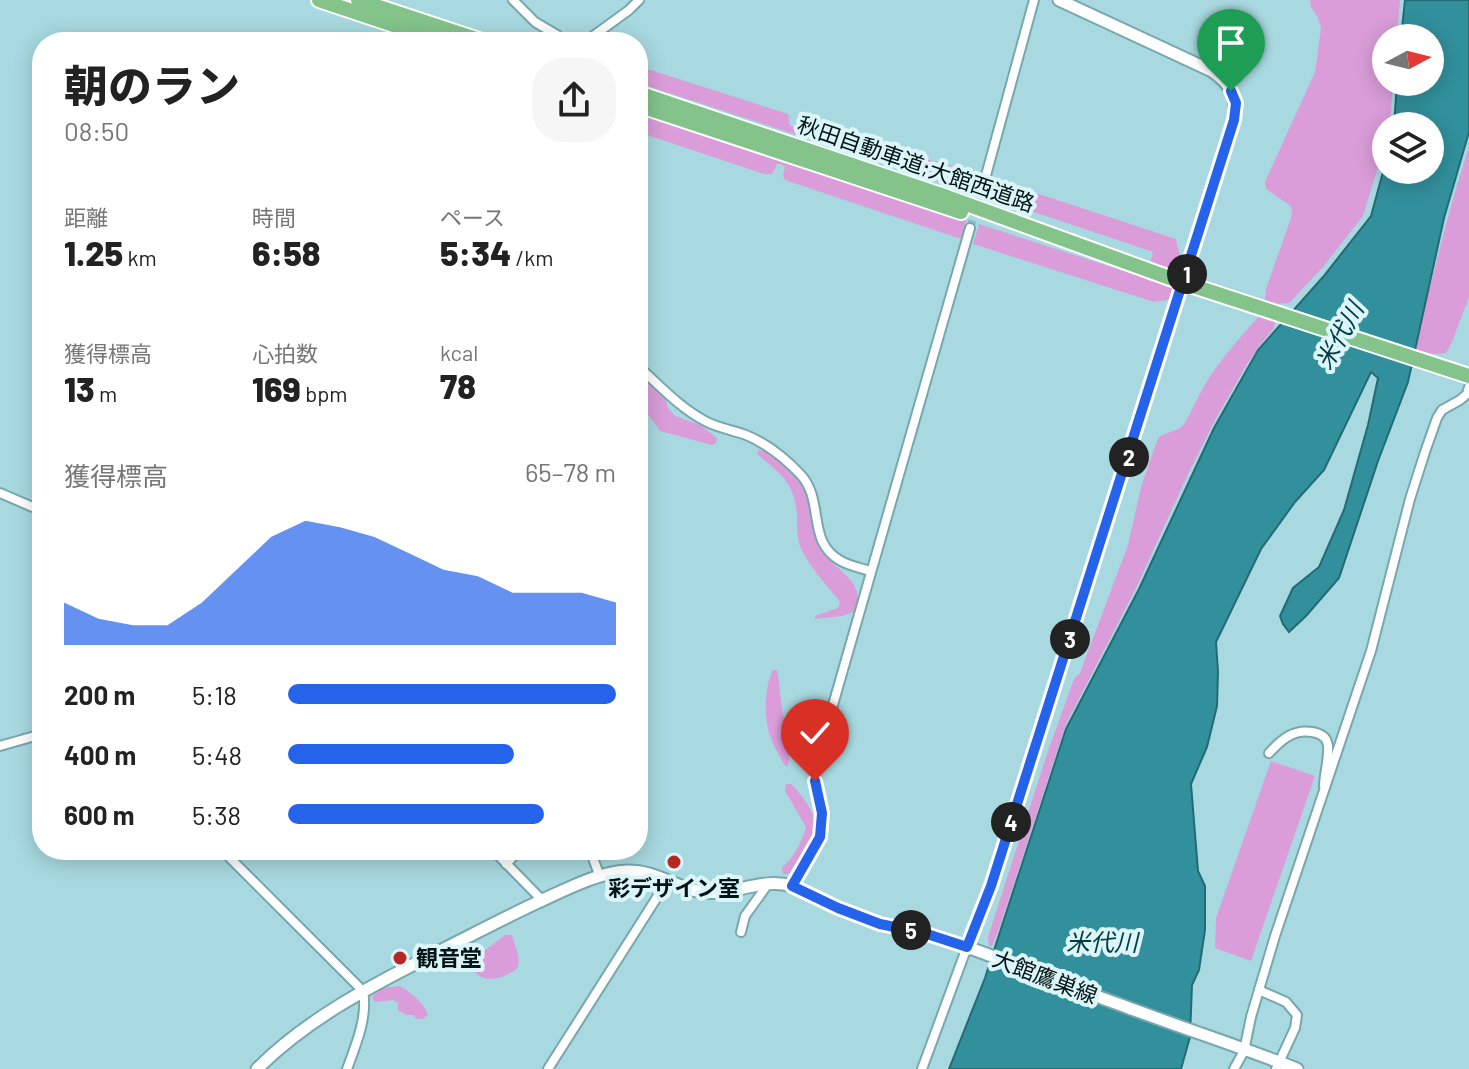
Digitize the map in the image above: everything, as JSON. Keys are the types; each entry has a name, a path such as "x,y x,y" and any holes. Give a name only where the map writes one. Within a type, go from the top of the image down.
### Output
{"highway":[{"path":"319,0 415,32"},
{"path":"358,0 455,32"},
{"name":"秋田自動車道;大館西道路","path":"648,96 907,183 1178,281"},
{"name":"秋田自動車道;大館西道路","path":"648,108 1053,244 1178,281 1469,376"}],"main road":[{"name":"大館鷹巣線","path":"1059,0 1212,71 1224,80 1236,103 1230,135 973,950 1278,1066 1297,1069"},
{"path":"257,1069 307,1025 363,991 542,900 613,872 645,872 711,893 769,884 792,886 880,924 924,933 973,950"}],"street":[{"path":"513,0 535,22 552,32"},
{"path":"599,32 639,0"},
{"path":"982,190 1034,0"},
{"path":"792,886 820,837 822,813 816,792 816,764 970,228"},
{"path":"648,375 696,417 764,443 782,456 804,478 814,496 820,536 826,549 838,560 870,571"},
{"path":"1234,1069 1244,1051 1279,923 1371,651 1410,499 1433,429 1442,410 1460,400 1469,387"},
{"path":"0,493 32,507"},
{"path":"1269,753 1279,741 1291,734 1306,731 1324,737 1328,749 1323,794"},
{"path":"0,746 32,737"},
{"path":"232,860 363,991 362,1024 347,1069"},
{"path":"502,860 542,900"},
{"path":"506,864 510,860"},
{"path":"594,860 600,877"},
{"path":"548,1069 668,880"},
{"path":"741,932 745,916 769,884"},
{"path":"922,1069 973,950"},
{"path":"1259,990 1286,1002 1297,1015 1295,1028 1278,1066"}],"shaded area":[{"path":"1310,0 1400,0 1398,24 1372,24 1372,96 1392,96 1391,112 1372,112 1373,184 1363,216 1323,267 1289,303 1274,304 1265,300 1266,289 1292,215 1291,206 1266,189 1265,182 1315,72 1321,28"},
{"path":"648,69 788,114 790,126 794,126 799,119 979,175 972,192 648,86"},
{"path":"648,114 966,220 962,237 785,180 785,166 780,164 772,174 648,135"},
{"path":"1469,147 1469,297 1446,353 1429,353 1413,348"},
{"path":"990,179 1176,239 1181,260 1180,273 1150,264 1153,252 986,196"},
{"path":"979,224 1176,288 1172,299 1154,302 973,244"},
{"path":"1259,316 1275,321 1274,328 1246,366 1215,420 1136,588 1066,724 1000,926 992,946 989,946 988,937 1048,751 1128,545 1141,487 1158,438 1184,424 1217,367"},
{"path":"648,381 665,397 668,408 675,416 700,425 717,438 712,445 660,431 648,414"},
{"path":"763,450 785,466 804,488 821,547 857,592 854,612 815,619 815,616 838,608 840,602 803,553 798,538 793,494 779,473 757,454"},
{"path":"773,670 777,670 779,680 789,745 788,766 785,766 773,744 767,720 767,694"},
{"path":"1271,761 1315,776 1251,961 1215,948 1216,918"},
{"path":"786,784 791,784 805,801 815,828 809,844 789,874 783,874 782,867 797,849 806,827 785,791"},
{"path":"505,935 512,935 519,959 517,968 497,978 481,977 471,964"},
{"path":"399,986 416,998 428,1015 417,1019 398,1010 398,1003 393,1000 375,1002 372,998 380,990"}],"water":[{"name":"米代川","path":"1405,0 1469,0 1469,132 1444,218 1408,382 1339,578 1289,632 1280,616 1293,588 1319,567 1344,510 1378,378 1371,372 1324,470 1295,502 1261,549 1216,642 1217,706 1207,747 1191,784 1198,871 1205,886 1205,930 1199,970 1192,985 1190,1037 1181,1069 949,1069 985,978 1066,729 1139,589 1214,428 1258,350 1323,277 1371,216 1380,184 1444,184 1444,112 1395,112 1396,96 1444,96 1444,24 1402,24"}],"tunnel":[{"path":"970,228 982,190"}],"place":[{"name":"彩デザイン室","path":"674,862"},
{"name":"観音堂","path":"400,958"}],"route":[{"path":"815,781 822,813 820,837 792,886 880,924 924,933 967,947 991,886 1234,120 1236,103 1231,91"}]}
